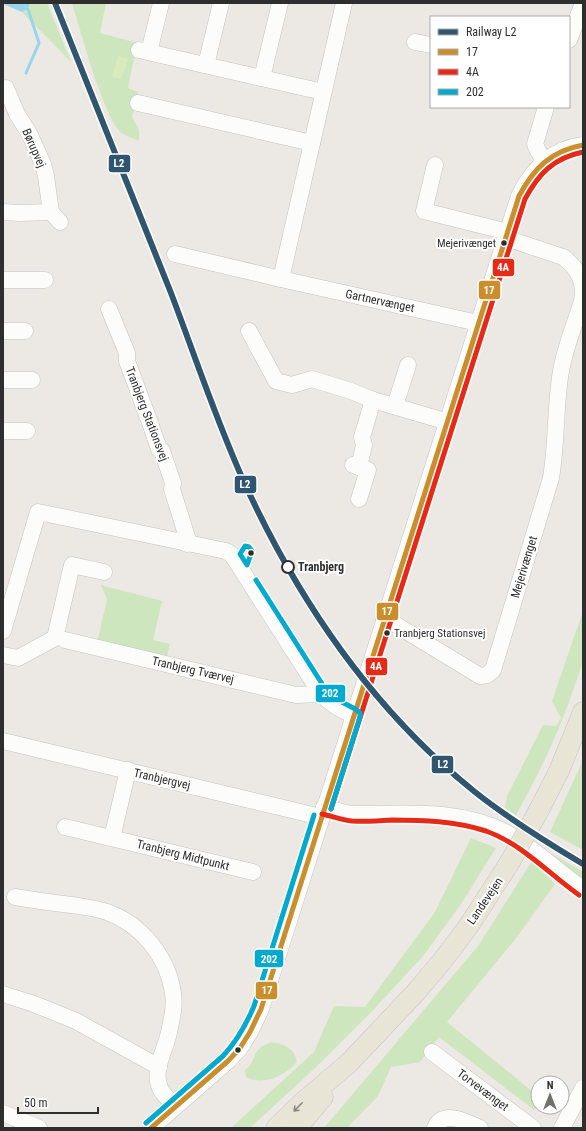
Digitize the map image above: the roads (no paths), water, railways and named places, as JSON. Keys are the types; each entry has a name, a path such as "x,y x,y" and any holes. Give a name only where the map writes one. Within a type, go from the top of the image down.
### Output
{"main road":[{"name":"Landevejen","path":"276,1128 303,1102 348,1063 416,992 443,960 487,899 510,862 559,771 583,712"},
{"name":"Landevejen","path":"297,1128 314,1110 348,1063"}],"street":[{"path":"161,3 144,51 323,92"},
{"path":"206,65 221,3"},
{"path":"262,78 280,3"},
{"path":"281,279 344,3"},
{"path":"570,37 583,3"},
{"path":"415,42 430,45"},
{"name":"Børupvej","path":"3,212 55,217 43,164 35,146 17,114 8,88"},
{"path":"138,103 312,143"},
{"path":"545,161 535,144 546,108"},
{"path":"151,1128 228,1061 240,1048 250,1032 261,1009 353,715 448,422 519,196 524,184 533,172 545,161 559,152 583,145"},
{"path":"435,165 424,211 507,235 564,257 578,271 582,281 583,290"},
{"name":"Gartnervænget","path":"175,254 478,323"},
{"path":"3,280 45,280"},
{"name":"Mejerivænget","path":"384,619 394,623 480,676 487,675 493,670 551,478 561,371 582,301 583,293"},
{"name":"Tranbjerg Stationsvej","path":"109,309 127,352 126,361 159,449 162,451 173,483 172,489 187,537 187,544"},
{"path":"3,331 25,331"},
{"path":"249,331 264,343 276,381 292,385 312,379 351,390 373,400 448,422"},
{"path":"395,406 408,365"},
{"path":"3,380 32,380"},
{"path":"360,499 368,470 355,466 364,445 362,437 373,400"},
{"path":"3,431 27,431"},
{"path":"3,631 38,512 226,552 232,555 321,694 336,708 353,715"},
{"path":"3,656 18,658 55,638 72,565 104,572"},
{"name":"Tranbjerg Tværvej","path":"65,640 296,695 321,694"},
{"name":"Tranbjergvej","path":"3,741 128,770 323,812"},
{"path":"112,838 128,770"},
{"path":"323,812 342,812 352,814 442,814 483,823 508,833 536,853 562,875 583,889"},
{"name":"Tranbjerg Midtpunkt","path":"65,827 253,872"},
{"path":"14,898 92,908 107,912 129,922 146,937 164,966 173,992 173,1015 159,1067 158,1082 160,1089 175,1106"},
{"path":"3,994 76,1020 159,1067"},
{"name":"Torvevænget","path":"432,1052 533,1128"},
{"path":"562,1128 583,1088"},
{"path":"3,1113 39,1128"},
{"path":"435,1128 436,1125 444,1119 451,1118 460,1119 480,1128"}],"water":[{"path":"3,3 30,3 28,9 22,12"}],"waterway":[{"path":"26,73 39,43 28,9"}],"rail line":[{"name":"L2","path":"55,3 171,293 234,459 265,526 314,610 371,689 403,726 438,760 501,812 583,864"}],"place":[{"name":"Mejerivænget","path":"504,243"},
{"name":"Tranbjerg","path":"288,567"},
{"name":"Tranbjerg Stationsvej","path":"387,633"}]}
